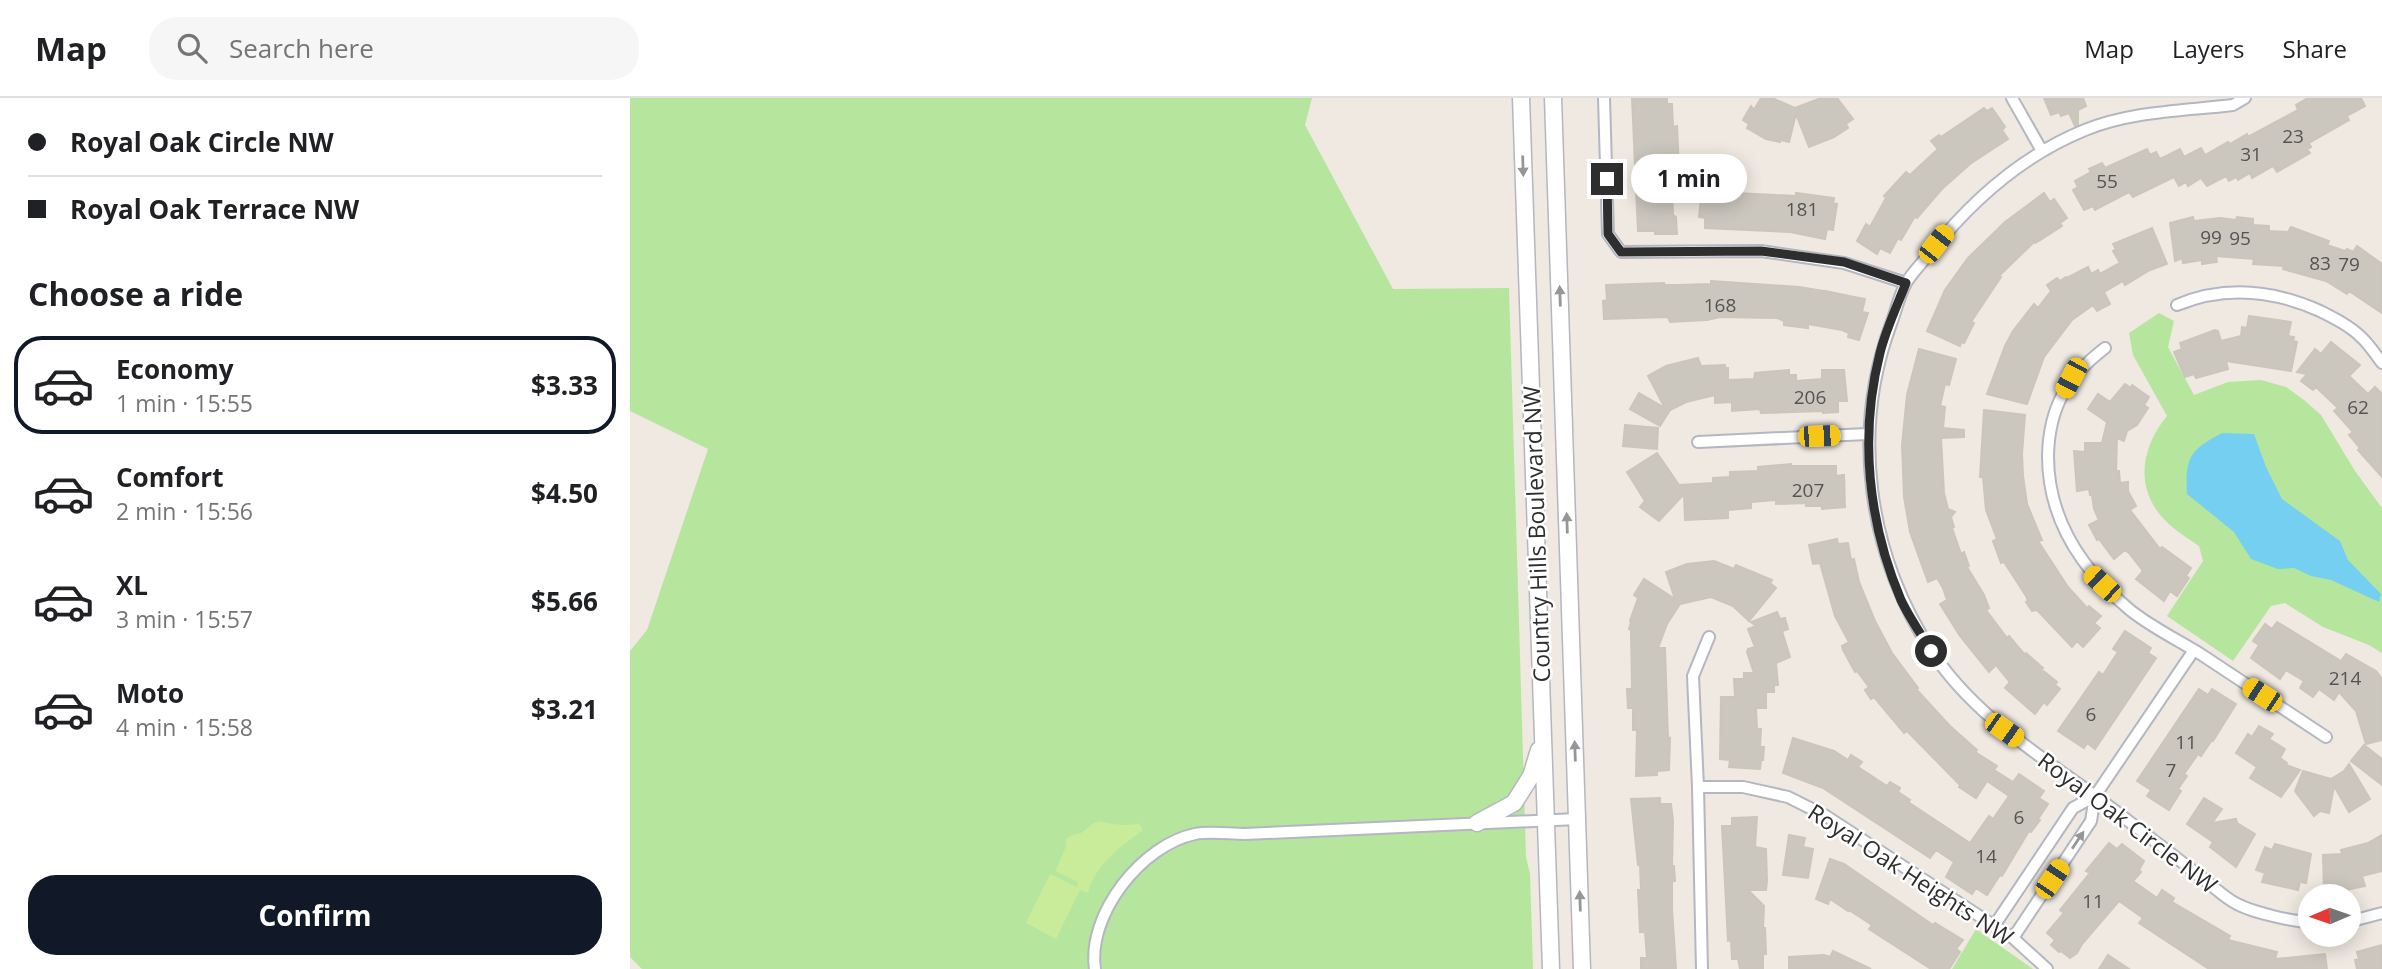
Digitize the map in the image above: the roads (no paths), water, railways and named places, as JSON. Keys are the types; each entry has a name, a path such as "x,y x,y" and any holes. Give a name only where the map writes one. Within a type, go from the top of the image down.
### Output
{"main road":[{"name":"Country Hills Boulevard NW","path":"1521,98 1551,969"},
{"name":"Country Hills Boulevard NW","path":"1553,98 1582,969"},
{"path":"1477,823 1514,803 1531,775 1543,738"}],"street":[{"path":"1604,98 1608,234 1621,252 1761,251 1844,262 1906,283"},
{"path":"2012,98 2042,151"},
{"name":"Royal Oak Circle NW","path":"2245,98 2139,114 2086,130 2042,151 1987,189 1952,225 1906,283 1880,353 1867,434 1871,498 1884,553 1902,602 1931,651 1966,696 2004,730 2238,905 2298,922"},
{"path":"2177,305 2214,292 2248,291 2271,294 2301,303 2335,318 2361,336 2382,363"},
{"path":"2105,348 2071,378 2058,402 2048,433 2048,478 2063,528 2088,570 2131,611 2326,737"},
{"path":"1699,442 1867,434"},
{"path":"1702,969 1693,676 1709,637"},
{"path":"2012,938 2091,821 2095,796 2194,650"},
{"name":"Royal Oak Heights NW","path":"1698,787 1743,787 1788,797 1826,816 2012,938 2047,969"},
{"path":"1994,926 2073,808 2095,796"},
{"path":"1095,969 1094,960 1101,925 1114,894 1133,871 1160,848 1195,834 1577,819"},
{"path":"2361,919 2382,913"}],"water":[{"path":"2222,433 2254,434 2282,499 2340,541 2348,560 2381,594 2379,602 2331,580 2311,576 2294,568 2278,569 2251,559 2234,532 2187,494 2187,471 2192,456 2203,444"}]}
